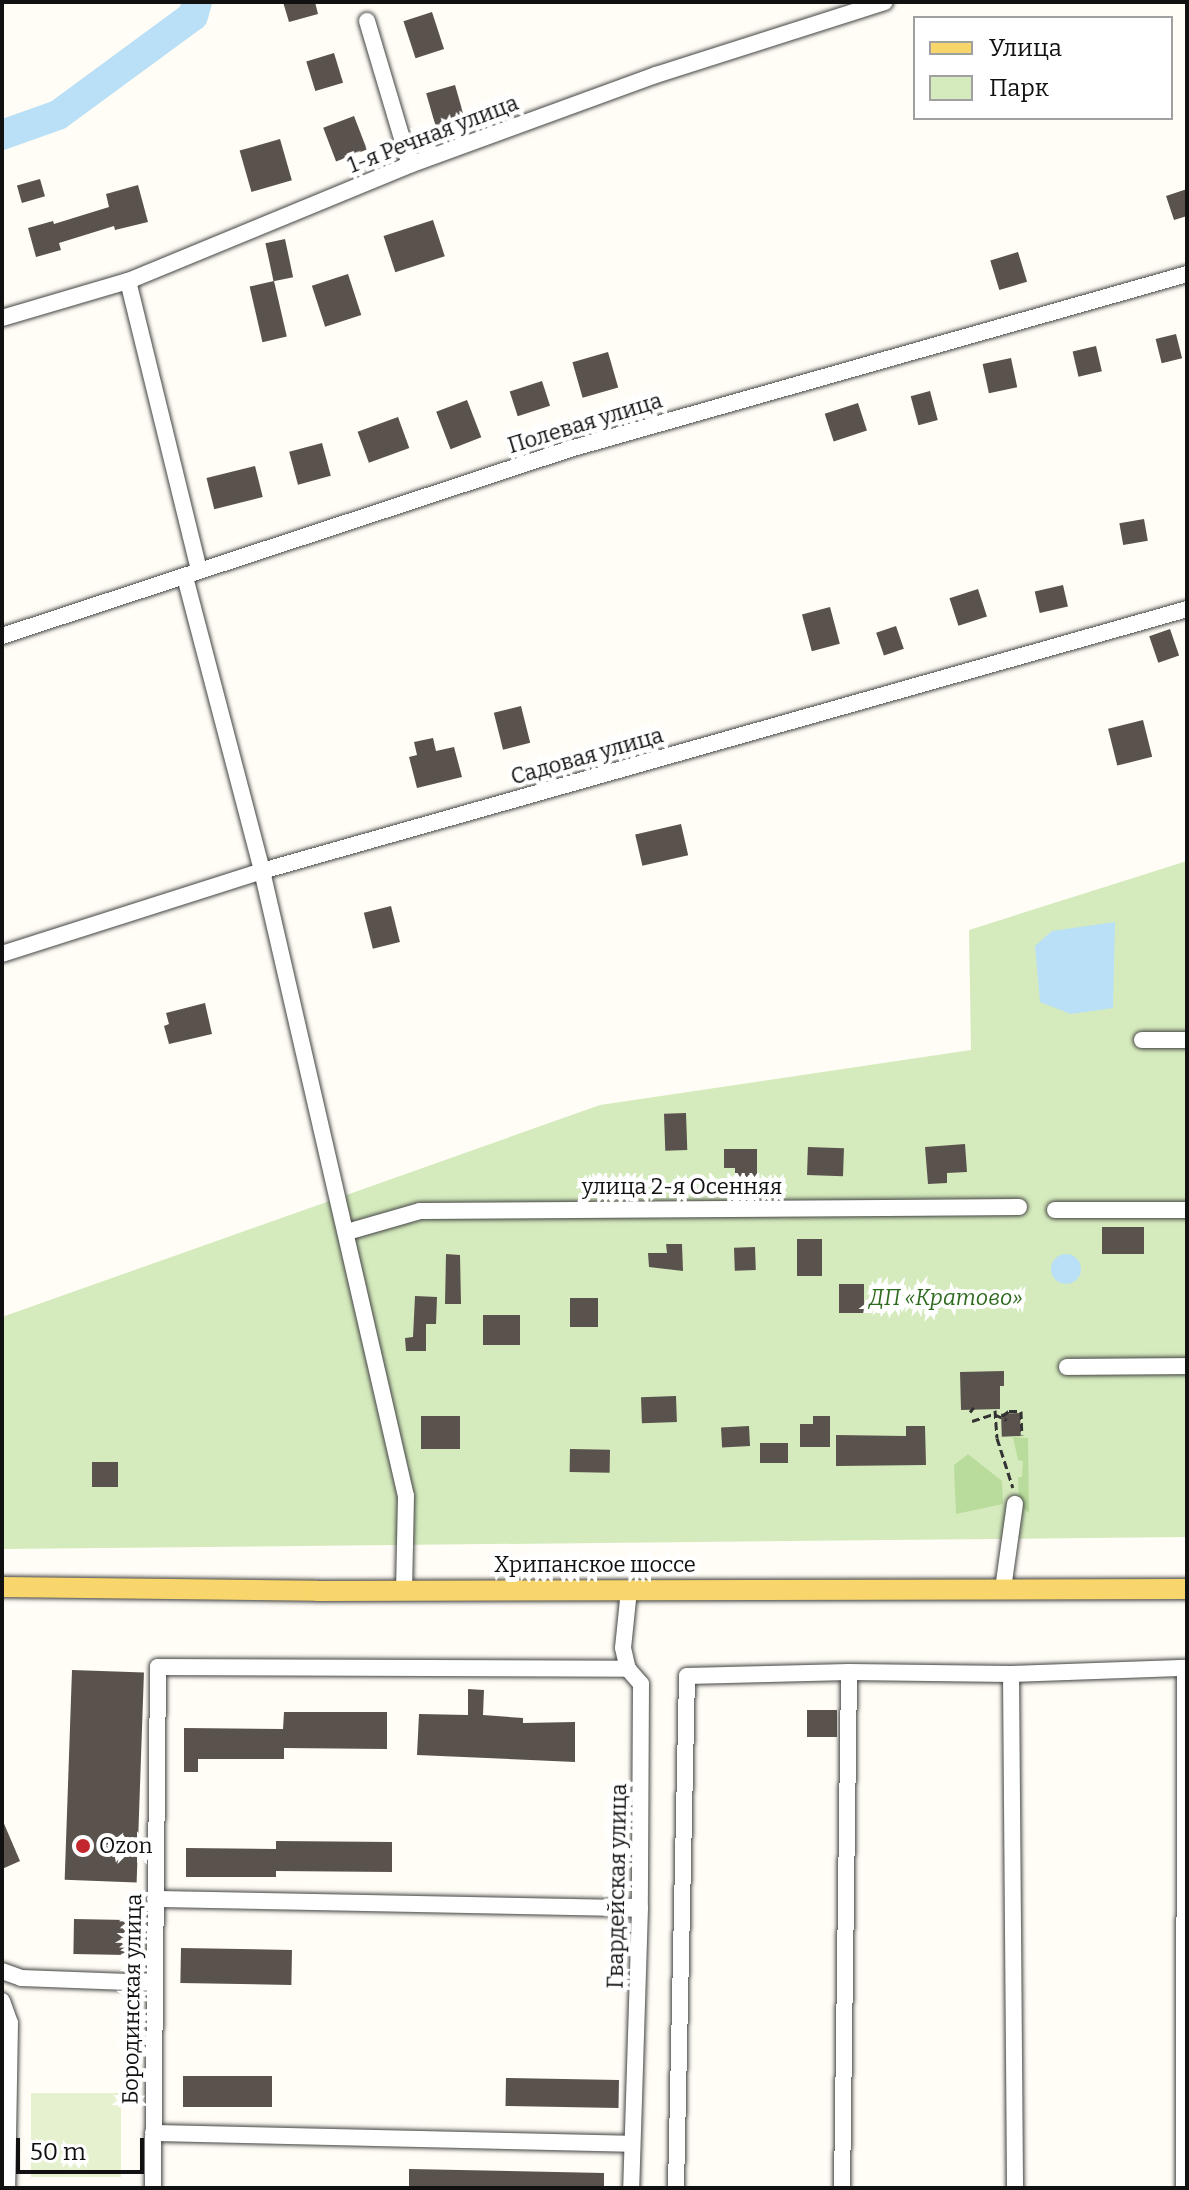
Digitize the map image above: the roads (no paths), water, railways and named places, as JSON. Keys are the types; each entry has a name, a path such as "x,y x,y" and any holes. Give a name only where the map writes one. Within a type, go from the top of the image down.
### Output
{"main road":[{"name":"Хрипанское шоссе","path":"2,1587 1187,1589"}],"street":[{"name":"1-я Речная улица","path":"2,318 128,281 410,165 656,75 885,2"},
{"path":"367,21 410,165"},
{"name":"Полевая улица","path":"2,636 570,449 1187,274"},
{"path":"128,281 192,573 406,1496 404,1589"},
{"name":"Садовая улица","path":"2,954 262,871 1187,609"},
{"path":"1142,1040 1187,1040"},
{"name":"улица 2-я Осенняя","path":"347,1232 420,1211 1019,1207"},
{"path":"1055,1210 1187,1210"},
{"path":"1067,1367 1187,1366"},
{"path":"1003,1589 1015,1504"},
{"name":"Гвардейская улица","path":"629,1590 623,1648 628,1669 641,1684 640,1908 631,2188"},
{"name":"Бородинская улица","path":"153,2188 158,1667 628,1669"},
{"path":"676,2188 687,1676 849,1672 1011,1674 1186,1668 1184,2188"},
{"path":"842,2188 849,1672"},
{"path":"1011,1674 1015,2188"},
{"path":"155,1899 640,1908"},
{"path":"2,1971 21,1978 155,1983"},
{"path":"2,2001 10,2023 7,2188"},
{"path":"153,2133 632,2144"}],"water":[{"path":"1115,922 1113,1008 1071,1014 1040,1002 1035,946 1052,931"},
{"path":"1066,1254 1076,1259 1081,1269 1076,1279 1066,1284 1056,1279 1051,1269 1056,1259"}],"waterway":[{"path":"2,135 58,115 193,16 197,2"}],"place":[{"name":"Ozon","path":"83,1846"}],"park label":[{"name":"ДП «Кратово»","path":"946,1298"}]}
